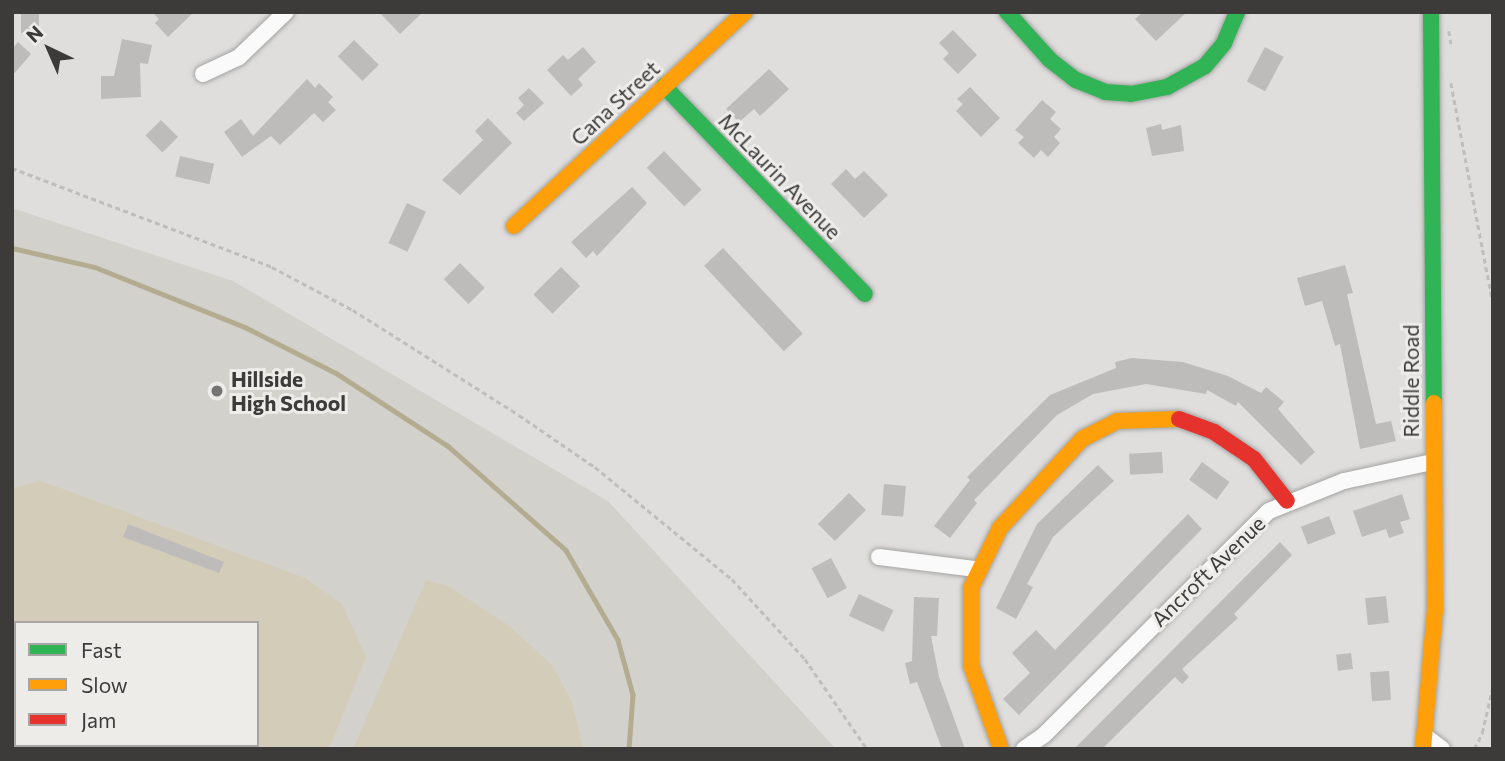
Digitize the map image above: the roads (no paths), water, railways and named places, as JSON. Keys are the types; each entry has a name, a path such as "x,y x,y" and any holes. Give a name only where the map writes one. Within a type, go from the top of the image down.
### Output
{"street":[{"path":"203,74 239,58 286,12"},
{"name":"Cana Street","path":"514,226 745,12"},
{"path":"1006,12 1050,61 1076,80 1105,92 1130,94 1167,87 1205,66 1224,43 1237,12"},
{"name":"Riddle Road","path":"1424,742 1434,645 1431,16"},
{"name":"McLaurin Avenue","path":"664,86 865,294"},
{"path":"1001,749 971,665 968,608 976,569 1025,496 1082,439 1116,421 1174,417 1214,432 1254,459 1287,501"},
{"name":"Ancroft Avenue","path":"1024,749 1044,735 1248,529 1287,501 1344,481 1432,462"},
{"path":"879,556 976,569"},
{"path":"1424,742 1443,749"}],"waterway":[{"path":"12,248 95,267 245,327 336,373 448,446 566,550 618,640 633,695 629,749"}],"place":[{"name":"Hillside High School","path":"217,391"}]}
